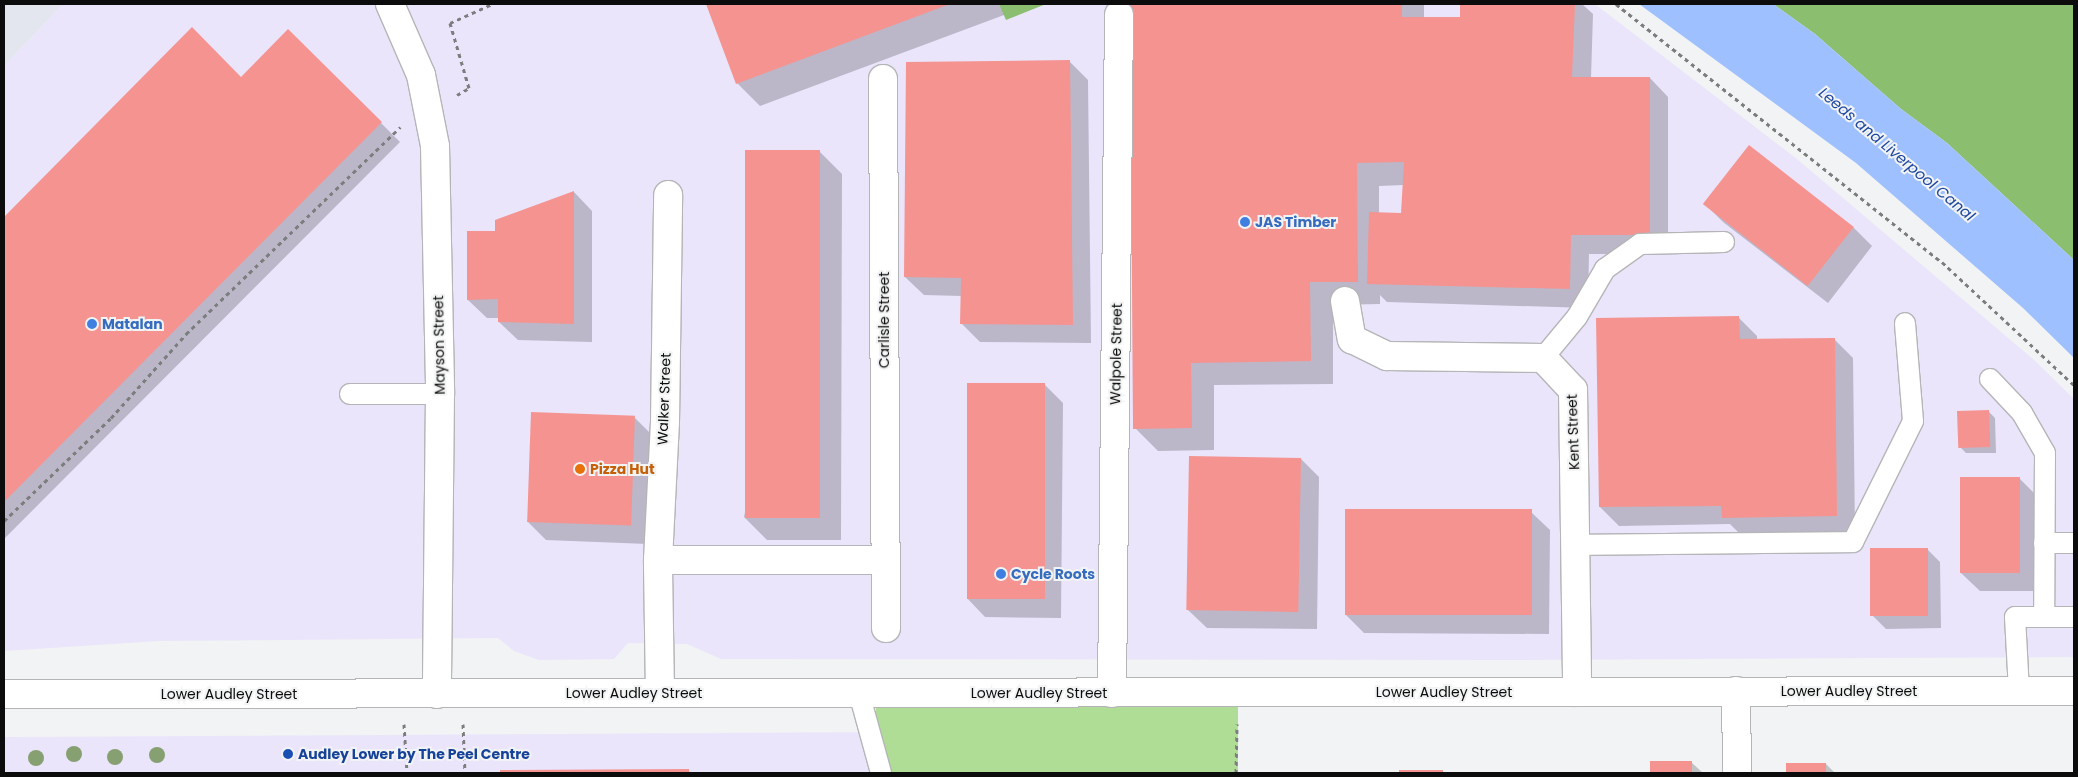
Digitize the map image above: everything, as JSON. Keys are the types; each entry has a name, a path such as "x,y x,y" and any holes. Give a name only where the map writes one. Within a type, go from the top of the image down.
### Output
{"main road":[{"name":"Mayson Street","path":"390,4 421,75 435,146 449,694"},
{"name":"Walpole Street","path":"1112,693 1119,9"},
{"name":"Carlisle Street","path":"883,79 886,628"},
{"name":"Walker Street","path":"660,693 658,560 665,422 668,195"},
{"path":"1345,301 1352,338 1387,356 1543,358"},
{"name":"Kent Street","path":"1543,358 1573,390 1577,692"},
{"path":"658,560 886,560"},
{"path":"1736,692 1737,773"},
{"name":"Lower Audley Street","path":"4,694 2074,692"}],"lane":[{"path":"1543,358 1577,317 1605,269 1640,244 1724,242"},
{"path":"1576,545 1853,542 1913,421 1906,323"},
{"path":"1990,379 2022,413 2045,453 2044,617"},
{"path":"350,394 440,394"},
{"path":"2044,543 2074,543"},
{"path":"2018,691 2015,617 2074,617"},
{"path":"858,693 881,773"}],"path":[{"path":"4,521 111,418 186,334 340,181 409,118 469,88 450,23 492,4"},
{"path":"1616,4 1942,262 2074,385"},
{"path":"1236,773 1238,693"},
{"path":"403,694 407,773"},
{"path":"449,694 465,773"}],"shaded area":[{"path":"4,4 63,4 4,66"},
{"path":"63,4 1595,4 1797,159 2033,359 2074,399 2074,657 1515,660 721,659 687,644 628,643 614,659 539,660 514,651 498,638 159,641 4,651 4,66"},
{"path":"909,732 921,773 4,773 4,737"}],"green space":[{"path":"999,4 1046,4 1006,20"},
{"path":"1773,4 2074,4 2074,260 1947,143 1901,109 1815,34"},
{"path":"876,693 1238,693 1238,773 876,773"}],"water":[{"name":"Leeds and Liverpool Canal","path":"1639,4 1773,4 1815,34 1901,109 1947,143 2074,260 2074,358 2023,308 1856,163"}],"building":[{"path":"706,4 950,4 736,84"},
{"path":"1130,4 1402,4 1402,17 1460,17 1460,4 1575,4 1572,77 1650,77 1650,235 1571,235 1570,289 1367,284 1369,212 1401,213 1404,162 1357,163 1358,282 1310,282 1311,361 1191,363 1192,428 1133,429"},
{"name":"Matalan","path":"192,27 241,77 288,29 382,122 4,502 4,217"},
{"path":"1070,60 1073,325 960,324 961,278 904,277 906,62"},
{"path":"1749,145 1854,227 1808,286 1703,204"},
{"path":"745,150 820,150 820,518 745,518"},
{"path":"574,191 574,324 498,322 498,299 467,300 467,231 495,231 495,220"},
{"path":"1739,316 1740,339 1835,338 1837,516 1722,518 1721,506 1599,507 1596,318"},
{"path":"967,383 1045,383 1045,599 967,599"},
{"path":"1989,410 1990,447 1958,448 1957,411"},
{"name":"Pizza Hut","path":"531,412 635,416 631,526 527,522"},
{"path":"1189,456 1301,458 1298,612 1186,610"},
{"path":"1960,477 2020,477 2020,573 1960,573"},
{"path":"1345,509 1532,509 1532,615 1345,615"},
{"path":"1870,548 1928,548 1928,616 1870,616"},
{"path":"1650,761 1692,761 1692,773 1650,773"},
{"path":"1786,763 1826,763 1826,773 1786,773"},
{"path":"689,769 689,773 500,773 500,770"},
{"path":"1399,770 1443,770 1443,773 1399,773"}],"place":[{"name":"JAS Timber","path":"1245,222"},
{"name":"Matalan","path":"92,324"},
{"name":"Pizza Hut","path":"580,469"},
{"name":"Cycle Roots","path":"1001,574"},
{"name":"Audley Lower by The Peel Centre","path":"288,754"}]}
